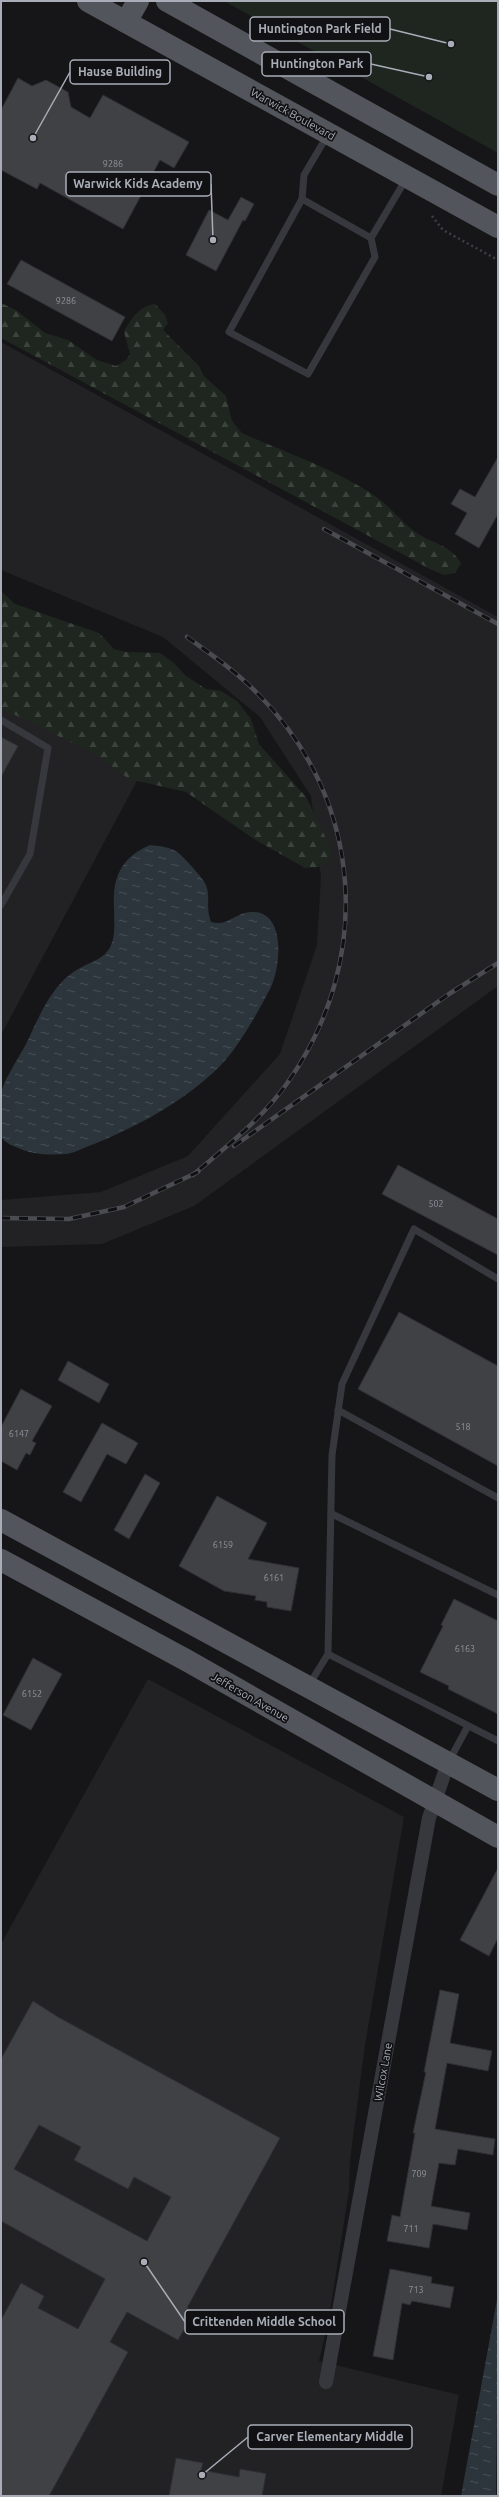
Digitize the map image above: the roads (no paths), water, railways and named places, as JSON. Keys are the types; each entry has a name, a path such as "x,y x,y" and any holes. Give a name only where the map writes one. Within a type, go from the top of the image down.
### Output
{"main road":[{"name":"Warwick Boulevard","path":"88,1 498,227"},
{"path":"126,22 138,1"},
{"path":"167,1 498,185"},
{"path":"1,1520 498,1790"},
{"name":"Jefferson Avenue","path":"1,1560 186,1660 434,1802 498,1836"}],"street":[{"name":"Wilcox Lane","path":"326,2382 434,1802 448,1763"}],"lane":[{"path":"329,133 304,175 302,199 229,332 308,374 375,257 371,238 407,177"},
{"path":"302,199 371,238"},
{"path":"1,720 48,748 30,854 1,905"},
{"path":"308,1687 328,1654 332,1455 342,1384 414,1229 498,1279"},
{"path":"338,1410 498,1498"},
{"path":"332,1514 498,1595"},
{"path":"328,1654 498,1741"},
{"path":"448,1763 468,1726"}],"water":[{"path":"150,845 161,846 174,850 201,878 206,885 208,894 208,911 211,922 222,923 250,912 262,914 270,920 275,930 278,942 278,955 277,968 270,989 234,1050 220,1066 192,1090 161,1111 111,1137 66,1154 43,1154 26,1151 13,1146 7,1143 1,1136 1,1094 5,1082 27,1042 42,1010 55,990 72,973 104,955 111,944 114,931 115,885 120,870 131,856"},
{"path":"498,2294 496,2496 461,2496"}],"railway":[{"path":"324,529 498,624"},
{"path":"187,637 242,678 258,694 293,736 320,782 337,831 345,882 344,934 334,985 316,1035 288,1082 267,1108 244,1132 193,1175"},
{"path":"234,1146 449,994 498,963"},
{"path":"1,1218 69,1219 124,1207 198,1172"}],"place":[{"name":"Huntington Park Field","path":"451,44"},
{"name":"Huntington Park","path":"429,77"},
{"name":"Hause Building","path":"33,138"},
{"name":"Warwick Kids Academy","path":"213,240"},
{"name":"Crittenden Middle School","path":"144,2262"},
{"name":"Carver Elementary Middle","path":"202,2475"}]}
